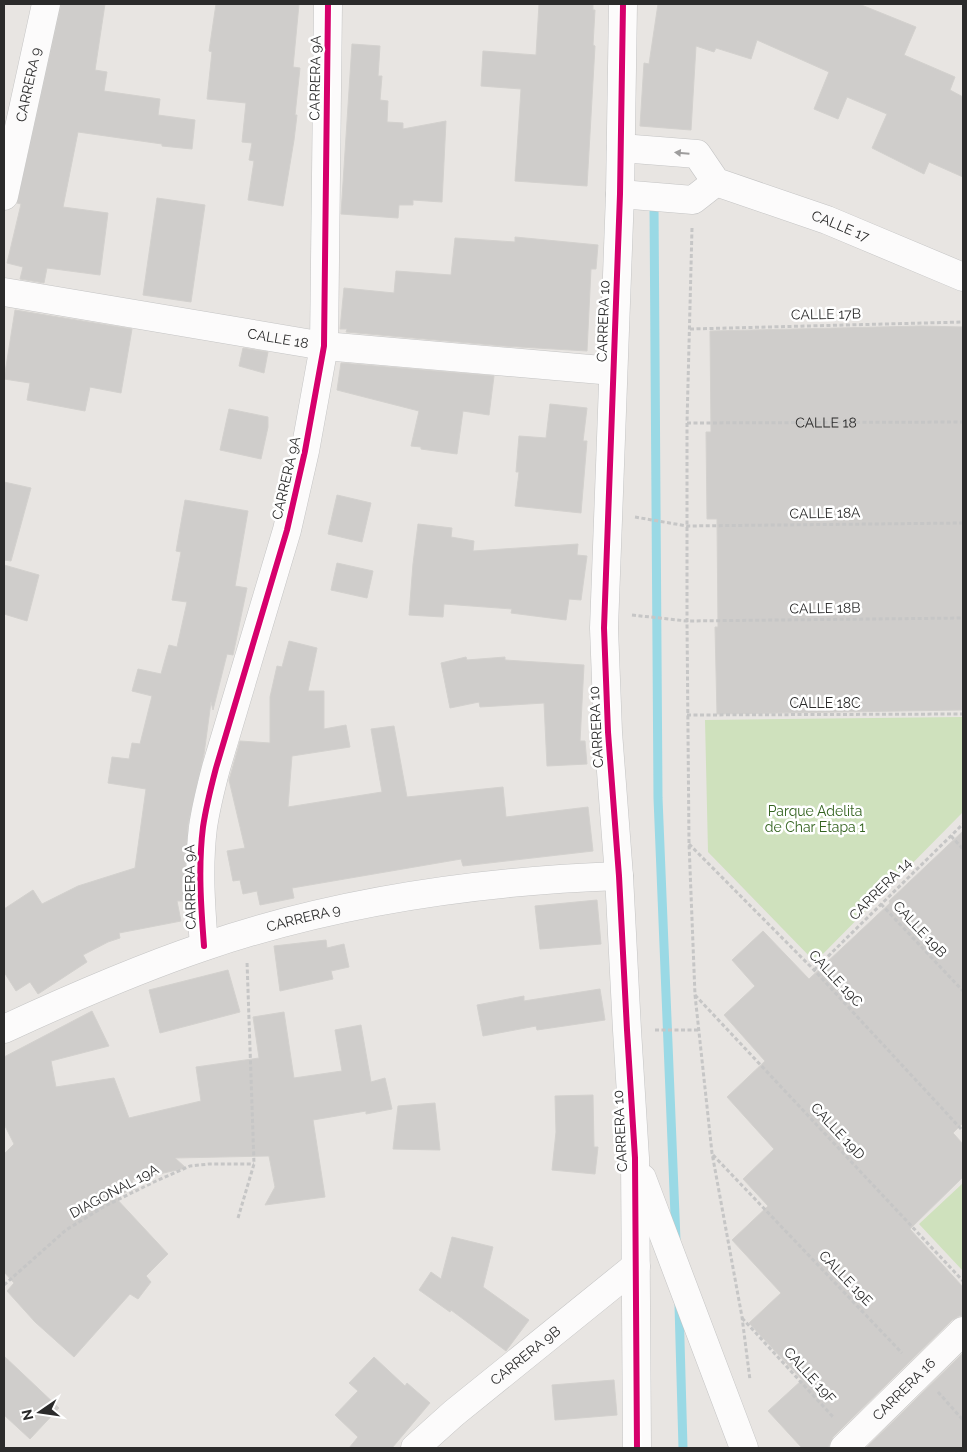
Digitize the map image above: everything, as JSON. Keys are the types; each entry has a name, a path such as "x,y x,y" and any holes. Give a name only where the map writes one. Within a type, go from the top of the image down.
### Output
{"street":[{"name":"CARRERA 9","path":"4,196 46,4"},
{"name":"CARRERA 9A","path":"204,946 201,848 207,806 216,768 287,530 306,451 324,346 328,4"},
{"name":"CARRERA 10","path":"624,4 620,194 604,628 608,732 620,876 635,1158 637,1448"},
{"path":"620,194 693,200 716,182 696,154 621,148"},
{"name":"CALLE 17","path":"716,182 827,220 963,277"},
{"name":"CALLE 18","path":"4,292 324,346 613,371"},
{"name":"CARRERA 9","path":"4,1029 121,977 204,946 246,933 351,907 431,892 547,879 620,876"},
{"name":"CARRERA 10","path":"635,1158 744,1448"},
{"name":"CARRERA 9B","path":"415,1448 454,1413 636,1266"},
{"name":"CARRERA 16","path":"848,1444 963,1331"}],"path":[{"path":"693,200 687,423 688,843 696,995 712,1153 742,1317 751,1383"},
{"path":"950,836 963,849"},
{"path":"238,1218 254,1164 246,933"},
{"path":"655,1030 699,1030"}],"green space":[{"name":"Parque Adelita de Char Etapa 1","path":"963,717 963,812 815,962 708,852 705,720"},
{"path":"963,1183 963,1271 919,1224"}],"building":[{"path":"61,4 105,4 95,70 107,72 104,91 160,99 158,115 195,120 192,149 78,132 63,207 108,213 100,275 47,268 44,283 20,279 23,267 7,263 21,204 17,203"},
{"path":"216,4 299,4 293,67 300,68 295,115 297,115 283,206 248,200 254,161 249,160 252,143 242,142 246,103 207,99 212,52 209,51"},
{"path":"539,4 593,4 593,10 595,10 593,45 595,46 587,186 515,181 521,89 481,86 483,51 536,55"},
{"path":"658,4 859,4 916,27 904,55 955,77 950,90 963,97 963,177 929,162 924,174 872,148 887,114 847,97 838,119 814,109 829,72 757,40 751,59 716,48 714,52 696,46 691,130 640,126 644,63 649,64"},
{"path":"352,44 380,46 378,76 382,76 380,100 388,101 387,122 403,123 403,129 446,121 442,202 413,200 413,205 399,205 398,218 341,214"},
{"path":"157,198 205,205 191,302 143,295"},
{"path":"515,237 598,245 596,269 591,269 587,351 503,346 346,332 347,329 340,329 344,288 394,293 396,271 451,275 455,238 515,242"},
{"path":"15,310 132,329 121,393 90,387 85,411 27,400 30,383 4,379"},
{"path":"920,326 963,327 962,710 717,714 715,627 718,627 717,519 707,519 706,432 711,432 710,331"},
{"path":"243,348 268,352 264,373 239,366"},
{"path":"341,363 494,376 489,415 463,411 457,454 411,446 419,411 337,390"},
{"path":"550,404 587,408 583,441 587,441 581,513 515,506 519,472 516,472 519,436 546,438"},
{"path":"229,409 268,417 268,427 261,459 220,450"},
{"path":"4,482 31,488 11,561 4,560"},
{"path":"337,495 371,503 362,542 328,534"},
{"path":"185,500 248,511 235,586 247,588 233,655 227,654 213,710 211,702 204,754 188,825 184,901 177,901 181,921 119,933 120,938 83,955 87,962 38,994 30,982 16,991 4,972 4,909 33,890 42,904 78,886 135,868 146,789 108,783 112,757 129,759 132,743 140,744 152,696 132,691 138,669 161,674 169,645 177,647 187,602 172,600 181,552 176,551"},
{"path":"418,524 452,528 451,537 474,541 473,551 578,544 577,555 587,556 581,600 569,599 566,620 511,613 512,609 444,604 443,617 409,615"},
{"path":"337,563 373,571 367,598 331,590"},
{"path":"4,565 39,575 27,621 4,614"},
{"path":"289,641 317,648 308,691 324,691 324,729 346,725 350,747 292,756 288,807 382,792 371,729 394,726 407,797 503,787 506,817 588,807 593,851 463,866 461,859 292,888 294,898 260,905 257,891 243,894 240,880 233,881 227,851 245,848 229,780 240,741 270,743 270,697 277,666 282,667"},
{"path":"466,657 467,660 505,657 505,660 584,665 580,741 585,741 587,764 547,766 544,703 480,707 479,702 450,708 441,663"},
{"path":"963,831 963,1123 953,1133 963,1144 963,1177 910,1229 963,1287 963,1316 952,1320 833,1437 828,1448 802,1448 768,1411 802,1380 749,1323 781,1293 732,1240 768,1206 743,1179 774,1149 727,1097 765,1061 724,1015 755,986 732,960 763,931 809,979"},
{"path":"597,900 601,944 540,949 535,906"},
{"path":"326,940 327,948 344,944 349,967 331,971 333,979 280,991 274,946"},
{"path":"228,970 240,1012 160,1033 149,990"},
{"path":"600,989 605,1020 537,1030 536,1026 483,1036 477,1005 524,996 524,1001"},
{"path":"92,1011 109,1046 51,1061 56,1087 114,1078 129,1118 201,1101 196,1067 259,1058 253,1017 284,1012 294,1078 342,1071 335,1030 361,1025 371,1082 385,1078 392,1109 366,1114 366,1111 313,1120 325,1197 265,1205 275,1187 269,1156 175,1158 186,1168 132,1180 135,1189 114,1196 168,1254 146,1276 151,1282 138,1299 130,1294 74,1357 35,1322 7,1291 14,1283 4,1272 4,1154 14,1144 4,1124 4,1057"},
{"path":"593,1095 594,1147 598,1147 595,1174 552,1170 556,1132 555,1096"},
{"path":"435,1103 440,1150 393,1149 398,1106"},
{"path":"452,1237 493,1247 483,1287 529,1320 506,1351 451,1310 450,1312 419,1290 431,1272 441,1279"},
{"path":"963,1353 963,1448 866,1448"},
{"path":"4,1356 59,1408 30,1439 4,1415"},
{"path":"374,1357 405,1386 407,1383 430,1403 392,1448 349,1448 358,1437 335,1415 358,1391 349,1383"},
{"path":"614,1380 617,1415 555,1420 552,1385"}],"waterway":[{"path":"654,205 658,798 676,1240"},
{"path":"679,1305 683,1448"}],"cycle path":[{"path":"204,946 200,872 203,827 216,768 287,530 305,451 324,346 328,4"},
{"path":"623,4 620,194 604,628 608,732 619,876 635,1158 637,1448"}]}
